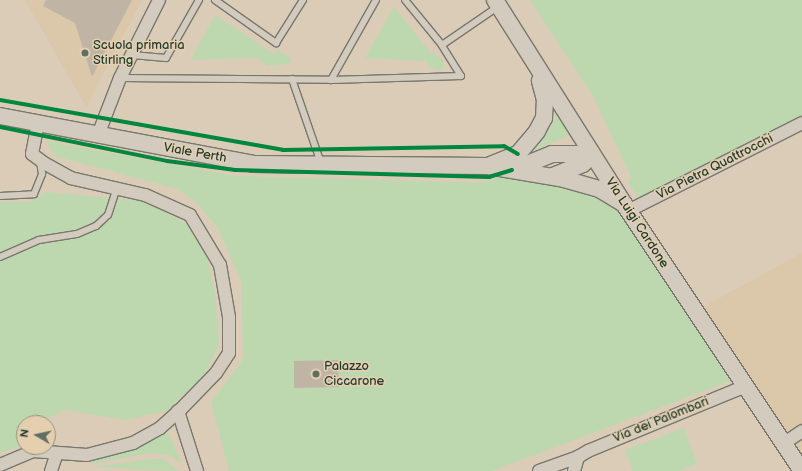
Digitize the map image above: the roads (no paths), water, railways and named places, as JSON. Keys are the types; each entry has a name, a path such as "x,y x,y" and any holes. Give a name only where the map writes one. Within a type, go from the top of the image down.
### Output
{"main road":[{"name":"Via Luigi Cardone","path":"497,3 626,208 746,386 783,444 800,465"},
{"name":"Viale Perth","path":"488,166 518,154 544,118 545,100 537,68"},
{"name":"Viale Perth","path":"0,116 253,164 323,166 488,166 551,176 599,189 626,208"},
{"path":"512,170 552,154 592,154"},
{"name":"Viale Perth","path":"551,176 583,164 592,154"}],"street":[{"path":"98,135 120,78 159,0"},
{"path":"0,465 33,451 87,455 133,443 160,428 216,373 229,353 229,317 220,265 190,216 144,195 116,190 71,178 40,160 32,154 38,123"},
{"name":"Via Pietra Quattrocchi","path":"626,208 802,123"},
{"name":"Via dei Palombari","path":"539,471 578,457 746,386"},
{"path":"178,411 197,471"},
{"path":"783,444 802,431"},
{"path":"51,471 57,453"},
{"path":"574,471 578,457"}],"lane":[{"path":"132,55 166,58 199,0"},
{"path":"215,0 276,43 303,0"},
{"path":"331,80 376,0"},
{"path":"120,78 331,80 461,76 442,45 405,0"},
{"path":"442,45 497,3"},
{"path":"292,79 323,166"},
{"path":"0,196 34,194 42,174 40,160"},
{"path":"0,257 39,240 77,234 96,226 108,215 116,190"}],"place":[{"name":"Scuola primaria Stirling","path":"85,53"},
{"name":"Palazzo Ciccarone","path":"316,374"}]}
